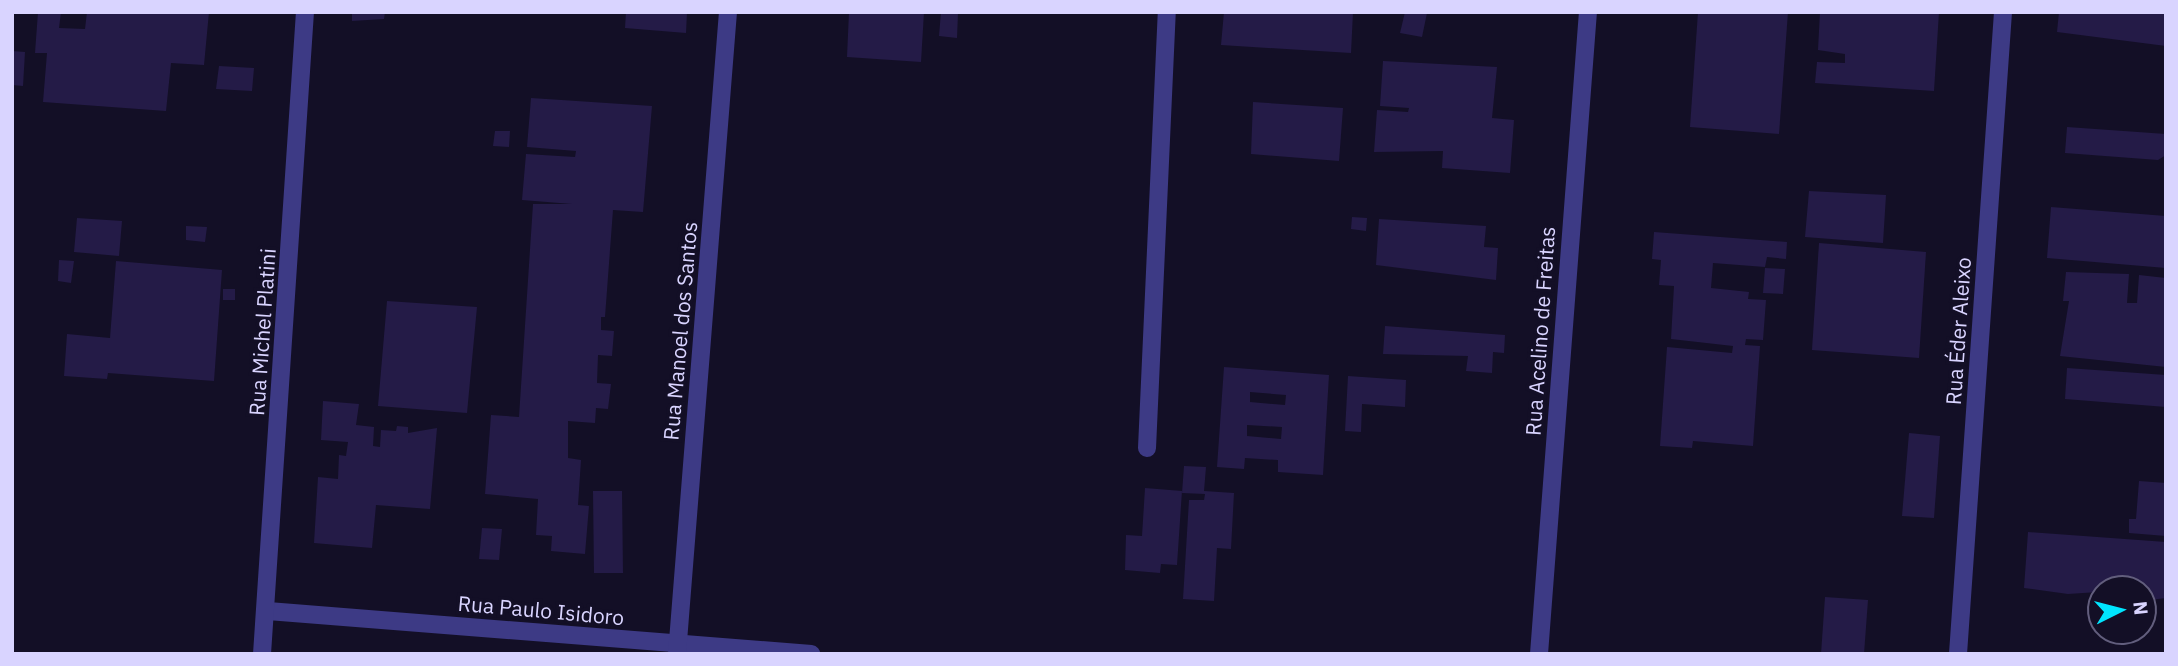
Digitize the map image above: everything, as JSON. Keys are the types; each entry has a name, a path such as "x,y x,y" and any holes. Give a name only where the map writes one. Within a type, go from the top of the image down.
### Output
{"street":[{"name":"Rua Michel Platini","path":"262,654 268,611 305,12"},
{"name":"Rua Manoel dos Santos","path":"677,649 728,12"},
{"path":"1147,448 1167,12"},
{"name":"Rua Acelino de Freitas","path":"1539,654 1588,12"},
{"name":"Rua Éder Aleixo","path":"1958,654 2003,12"},
{"name":"Rua Paulo Isidoro","path":"268,611 677,649 811,654"}],"building":[{"path":"38,12 61,12 59,28 85,29 87,12 209,12 204,65 171,63 166,111 43,102 47,53 35,53"},
{"path":"352,12 385,12 384,19 352,21"},
{"path":"626,12 687,12 686,33 625,28"},
{"path":"849,12 924,12 921,62 847,57"},
{"path":"941,12 958,13 957,38 939,36"},
{"path":"1224,12 1353,12 1351,53 1221,45"},
{"path":"1405,12 1427,13 1422,37 1400,33"},
{"path":"1698,12 1788,12 1779,134 1690,127"},
{"path":"1820,12 1939,12 1934,91 1815,83 1817,62 1845,63 1845,54 1818,50"},
{"path":"2059,12 2166,12 2166,46 2057,32"},
{"path":"12,51 25,52 23,86 12,85"},
{"path":"1383,61 1497,67 1492,118 1514,120 1510,173 1442,168 1443,151 1374,152 1377,110 1408,112 1409,108 1380,106"},
{"path":"219,66 254,68 252,91 216,89"},
{"path":"531,98 652,106 643,212 613,210 605,317 601,317 601,330 614,331 612,356 598,355 597,383 611,384 608,409 596,408 595,423 568,421 568,458 581,460 578,505 589,506 585,554 551,551 552,536 536,535 538,499 485,494 491,415 519,417 533,204 572,204 522,200 526,154 575,157 576,151 527,147"},
{"path":"1253,102 1343,108 1339,161 1251,154"},
{"path":"2067,127 2166,134 2166,155 2158,160 2065,153"},
{"path":"495,131 510,131 509,147 493,146"},
{"path":"1809,191 1886,195 1883,243 1805,237"},
{"path":"2051,207 2166,216 2166,268 2047,258"},
{"path":"1352,217 1367,218 1366,231 1351,229"},
{"path":"77,218 122,221 119,256 74,252"},
{"path":"1379,219 1486,226 1484,247 1498,248 1496,280 1376,265"},
{"path":"186,226 207,227 205,242 186,240"},
{"path":"1654,232 1787,242 1786,259 1767,257 1765,267 1713,263 1711,288 1749,292 1748,299 1766,300 1763,340 1746,339 1745,345 1760,346 1753,446 1693,441 1692,448 1660,446 1667,347 1732,353 1733,346 1671,339 1674,286 1659,285 1661,260 1652,259"},
{"path":"1819,243 1926,252 1919,358 1812,350"},
{"path":"59,260 74,261 71,283 58,281"},
{"path":"116,261 222,270 214,381 108,373 107,379 64,376 67,334 110,338"},
{"path":"1765,268 1785,269 1783,294 1763,293"},
{"path":"2066,272 2129,274 2127,303 2137,303 2139,275 2166,278 2166,367 2060,356 2069,301 2063,301"},
{"path":"223,289 235,289 235,300 223,300"},
{"path":"387,301 477,307 467,413 378,406"},
{"path":"1385,326 1505,335 1504,353 1493,352 1492,373 1466,371 1468,356 1383,354"},
{"path":"1224,367 1329,375 1323,475 1278,472 1278,460 1245,458 1244,469 1217,467","holes":["1250,392 1286,395 1285,405 1250,402","1247,425 1282,427 1281,439 1247,436"]},
{"path":"2067,368 2166,375 2166,407 2065,399"},
{"path":"1348,376 1406,380 1405,407 1362,404 1361,432 1345,431"},
{"path":"323,401 359,404 356,425 374,427 373,446 380,447 381,430 396,431 397,426 408,427 408,433 437,428 430,509 376,505 372,548 314,543 318,477 338,479 339,455 346,456 348,442 321,440"},
{"path":"1909,433 1940,436 1934,518 1902,516"},
{"path":"1184,466 1206,467 1204,491 1234,493 1231,549 1217,548 1214,601 1183,599 1189,500 1204,500 1205,494 1182,493"},
{"path":"2139,481 2166,483 2166,536 2129,533 2129,519 2136,519"},
{"path":"1145,488 1182,491 1177,565 1161,564 1160,573 1125,570 1126,535 1142,536"},
{"path":"593,491 622,491 623,573 594,573"},
{"path":"482,528 502,529 499,560 479,559"},
{"path":"2028,532 2166,542 2166,598 2157,599 2157,575 2087,575 2087,593 2068,594 2024,588"},
{"path":"1825,597 1868,600 1864,654 1821,654"}]}
